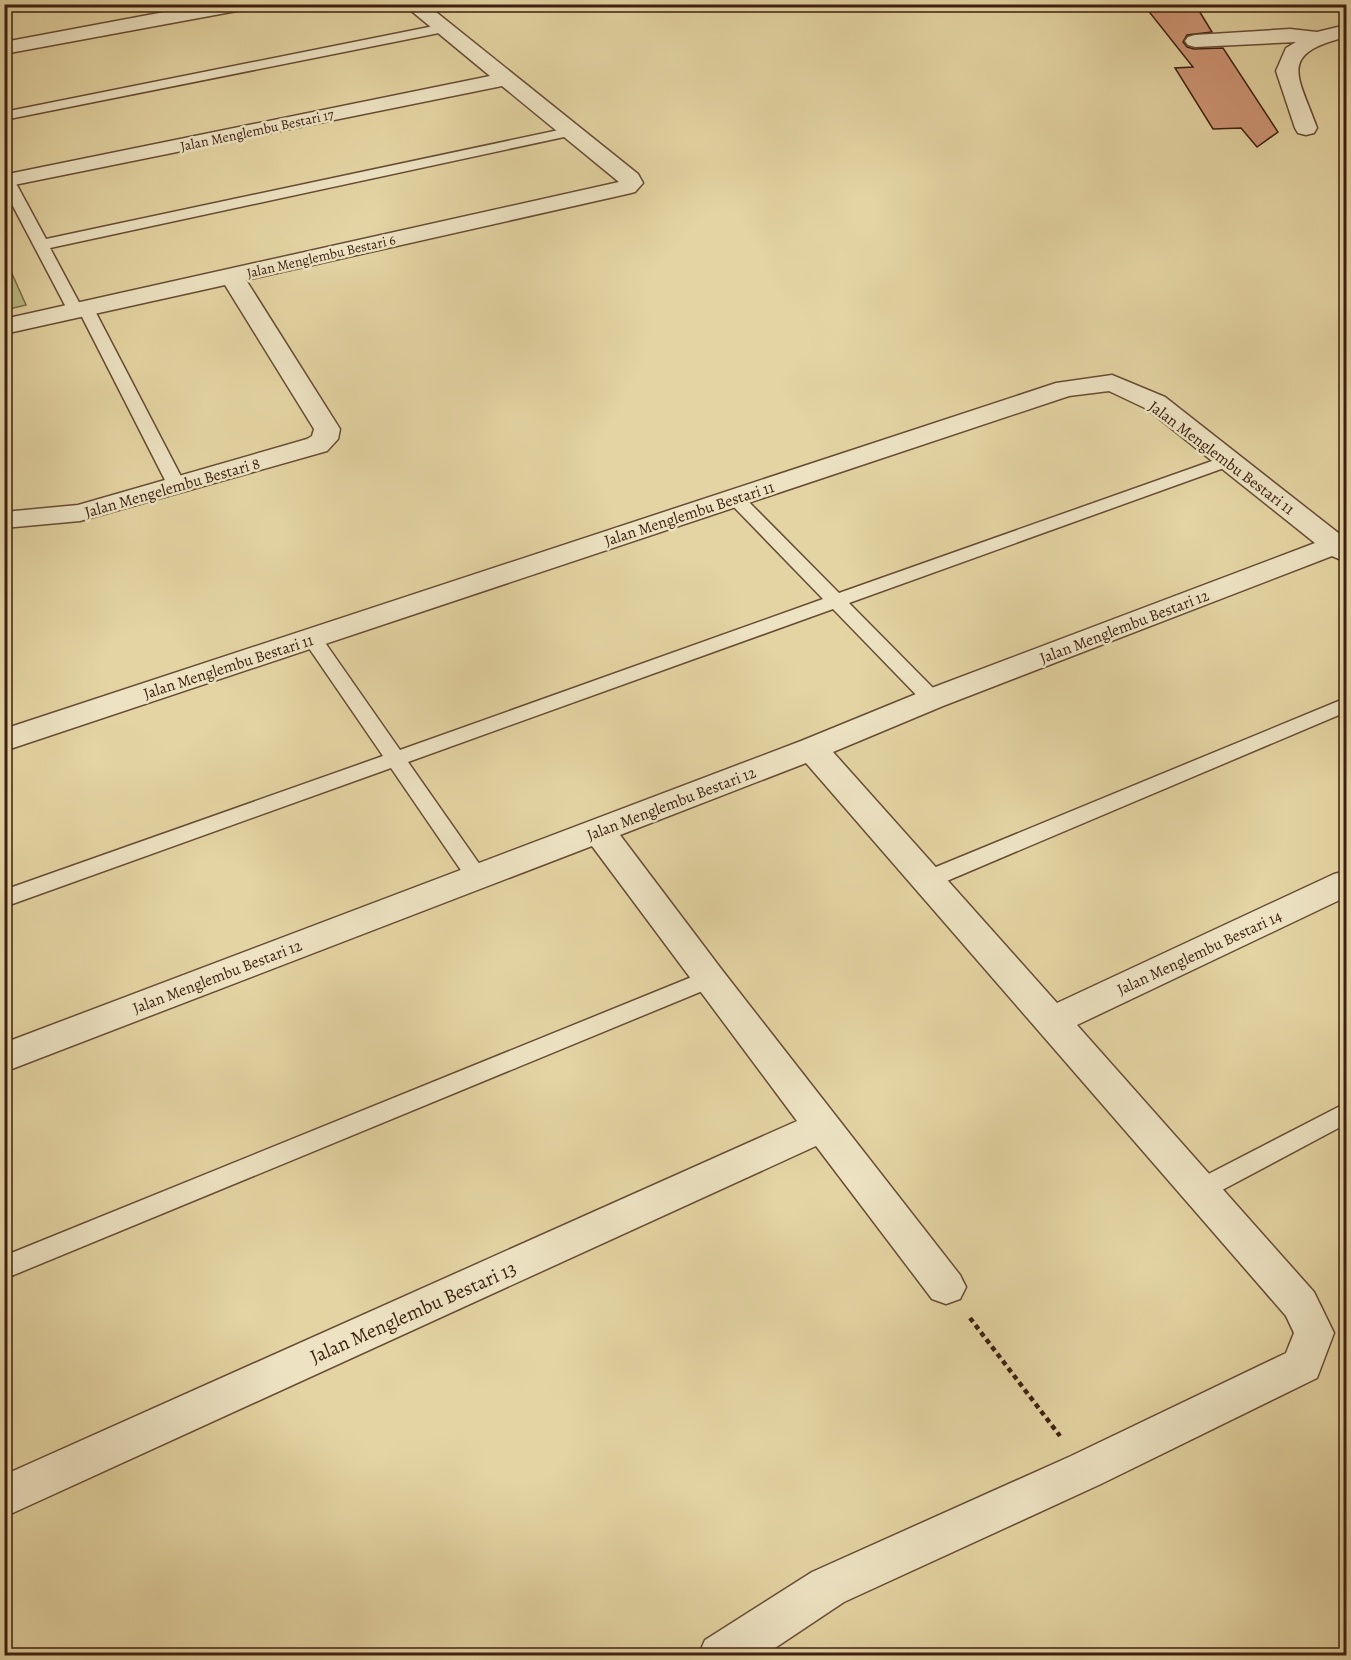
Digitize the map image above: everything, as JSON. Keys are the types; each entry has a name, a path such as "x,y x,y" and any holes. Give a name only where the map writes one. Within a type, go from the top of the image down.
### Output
{"street":[{"path":"4,48 242,4"},
{"path":"413,4 573,131"},
{"path":"1306,128 1286,71 1293,52 1317,38 1347,31"},
{"path":"1195,41 1290,35 1317,38"},
{"name":"Jalan Menglembu Bestari 17","path":"6,178 507,79"},
{"name":"Jalan Menglembu Bestari 6","path":"4,327 627,187 632,183 573,131"},
{"name":"Jalan Mengelembu Bestari 8","path":"4,520 80,513 317,445 325,439 327,429 232,276"},
{"name":"Jalan Menglembu Bestari 11","path":"4,740 1065,389 1112,383 1156,403 1342,549"},
{"name":"Jalan Menglembu Bestari 12","path":"4,1058 812,749 933,699 1342,549"},
{"path":"721,1656 828,1587 1086,1470 1302,1365 1314,1334 1300,1304 812,749"},
{"path":"599,831 709,979 946,1287"},
{"name":"Jalan Menglembu Bestari 14","path":"1052,1021 1347,883"},
{"name":"Jalan Menglembu Bestari 13","path":"4,1497 822,1126"}],"lane":[{"path":"4,116 444,28"},
{"path":"41,245 573,131"},
{"path":"6,178 41,245 81,310 177,486"},
{"path":"4,899 1229,460"},
{"path":"735,498 933,699"},
{"path":"312,638 477,876"},
{"path":"927,880 1347,705"},
{"path":"4,1268 709,979"},
{"path":"1200,1190 1347,1113"}],"path":[{"path":"946,1287 1086,1470"}],"green space":[{"path":"5,258 26,305 4,310"}],"building":[{"path":"1143,4 1195,4 1212,32 1187,35 1183,42 1187,47 1194,49 1223,48 1278,132 1257,147 1241,128 1213,129 1175,68 1193,67"}]}
